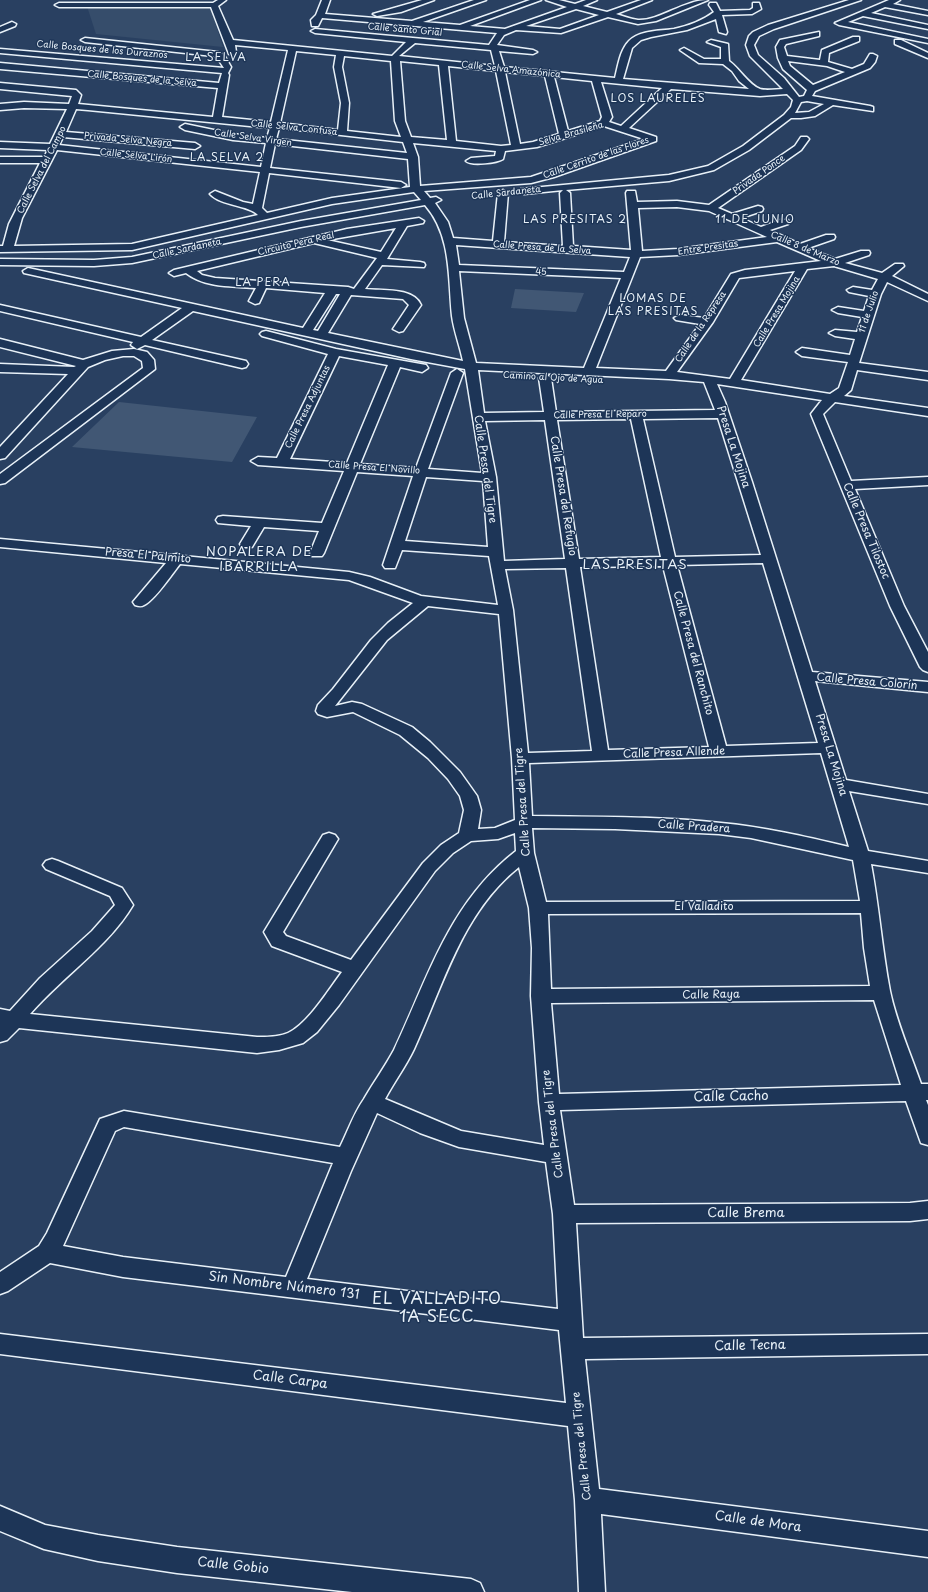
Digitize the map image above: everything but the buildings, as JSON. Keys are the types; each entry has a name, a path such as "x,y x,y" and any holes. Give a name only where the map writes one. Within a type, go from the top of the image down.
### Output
{"street":[{"path":"59,4 93,5 180,2 214,5 222,0"},
{"path":"311,40 315,20 320,16 326,0"},
{"path":"320,16 368,20 430,0"},
{"path":"409,24 482,0"},
{"path":"455,28 537,0"},
{"path":"550,0 638,22 647,21 704,0"},
{"path":"378,18 409,24 503,32 593,0"},
{"path":"513,28 556,31 594,20 648,0"},
{"path":"710,0 718,13 723,32"},
{"path":"796,103 791,91 754,56 750,45 752,38 756,34 770,27 857,0"},
{"path":"828,26 864,14 896,0"},
{"path":"885,4 928,13"},
{"path":"214,5 230,42 232,62 226,69"},
{"path":"367,36 384,5"},
{"path":"618,81 628,48 637,40 648,35 679,30 713,18 718,13 747,13 757,9 756,5"},
{"path":"864,14 928,27"},
{"path":"614,23 624,19"},
{"path":"594,20 645,27 650,31 648,35"},
{"path":"0,21 12,24 0,30"},
{"path":"472,23 503,32"},
{"path":"839,23 928,41"},
{"path":"503,32 493,45 493,48 500,68 516,148"},
{"path":"812,89 788,70 782,58 780,47 783,42 816,34"},
{"path":"890,34 890,38 928,56"},
{"name":"Calle Santo Grial","path":"311,40 367,36 533,52"},
{"path":"824,63 825,52 856,39"},
{"path":"85,40 222,56 226,69 217,120"},
{"name":"Calle Selva Amazónica","path":"230,42 292,48 311,40 341,52 395,58 669,86 763,93 791,91"},
{"path":"6,247 58,245 86,249 132,247 260,212 332,201 421,193 413,157 400,121 395,58 397,54 412,41"},
{"path":"711,42 725,46 725,62"},
{"path":"109,61 140,47"},
{"path":"260,212 264,169 290,63 292,48"},
{"path":"684,50 702,61 725,62 735,69 742,79 763,93"},
{"path":"898,52 915,50"},
{"name":"Calle Bosques de los Duraznos","path":"0,52 226,69"},
{"path":"341,52 338,67 345,103 342,133"},
{"path":"796,103 807,98 812,89 832,82 867,66 872,62 873,56"},
{"path":"782,58 824,63 852,72"},
{"path":"443,62 452,143"},
{"name":"Calle Bosques de la Selva","path":"0,66 223,86"},
{"path":"550,74 564,136"},
{"path":"596,79 607,118 604,123"},
{"name":"Calle Selva del Campo","path":"0,86 73,92 76,96 73,106 73,116 45,160 11,231 6,247"},
{"path":"623,129 669,86"},
{"path":"807,98 829,104"},
{"path":"796,103 829,104 870,109"},
{"name":"Calle Sardaneta","path":"498,245 506,193 590,184 655,180 695,173 736,155 788,114 796,103"},
{"path":"788,114 805,116 829,104"},
{"name":"Calle Selva Confusa","path":"0,107 73,106 275,125 501,149 516,148"},
{"name":"Selva Brasileña","path":"516,148 534,145 604,123 649,137"},
{"name":"Calle Selva Virgen","path":"179,127 233,137 413,157"},
{"name":"Privada Selva Negra","path":"61,134 195,146"},
{"name":"Calle Cerrito de las Flores","path":"421,193 542,178 651,141 653,139 649,137"},
{"name":"Privada Ponce","path":"711,208 798,148 804,139"},
{"name":"Calle Selva Lirón","path":"0,145 53,147 264,169 421,193"},
{"path":"471,161 494,160 500,157 501,149"},
{"path":"0,160 45,160"},
{"path":"589,371 636,254 637,245 631,191"},
{"name":"Calle Sardaneta","path":"0,262 94,263 132,260 301,224 421,193 443,199"},
{"name":"Calle Presa del Tigre","path":"421,193 443,222 455,268 458,318 467,371 478,417 489,477 496,559 506,610 520,758 525,822 525,853 538,908 541,948 540,996 548,1102 564,1214 572,1349 588,1500 592,1592"},
{"path":"215,194 260,212"},
{"path":"565,194 568,250"},
{"name":"Calle 8 de Marzo","path":"633,205 677,204 711,208 834,263 884,277 928,298"},
{"path":"732,217 758,209"},
{"name":"Circuito Pera Real","path":"174,273 347,232 419,221"},
{"path":"761,230 784,222"},
{"path":"321,335 353,291 381,259 403,224"},
{"path":"800,247 830,237"},
{"name":"Entre Presitas","path":"636,254 678,252 780,238"},
{"path":"314,240 381,259 420,266"},
{"name":"Calle Presa de la Selva","path":"449,241 636,254"},
{"path":"834,263 865,253"},
{"name":"Calle Presa Mojina","path":"734,382 803,267 834,263"},
{"name":"11 de Julio","path":"828,402 845,390 854,363 860,336 869,315 875,294 884,277 899,266"},
{"name":"Calle de la Represa","path":"669,375 707,322 732,279 738,274 803,267"},
{"name":"45","path":"455,268 627,275"},
{"path":"0,269 30,271 193,311 205,309 321,335 467,371 421,471 398,545 390,565"},
{"path":"189,270 198,277 206,279 406,296 415,302 399,328"},
{"path":"255,301 262,284"},
{"path":"306,332 333,289"},
{"path":"853,290 875,294"},
{"path":"0,308 242,364"},
{"path":"838,310 869,315"},
{"path":"0,455 81,367 93,358 113,353 144,355 193,311"},
{"name":"Camino al Ojo de Agua","path":"142,340 181,314 193,311 335,352 395,364 545,378 711,384 734,382 928,424"},
{"path":"680,318 707,322"},
{"path":"835,332 860,336"},
{"path":"128,353 142,340"},
{"path":"0,343 81,367"},
{"name":"Calle Presa Adjuntas","path":"282,462 335,352"},
{"path":"802,352 928,376"},
{"path":"0,480 149,369 150,363 144,355"},
{"path":"317,553 395,364"},
{"path":"1,369 81,367"},
{"name":"Camino al Ojo de Agua","path":"467,371 589,371 669,375 711,384 828,402 928,412"},
{"name":"Calle Presa del Refugio","path":"545,378 574,563 601,756"},
{"name":"Presa La Mojina","path":"711,384 806,676 861,856 870,907 873,948 882,993 921,1092 928,1137"},
{"name":"Calle Presa Tilostoc","path":"828,402 817,414 897,606 928,667"},
{"name":"Calle Presa del Ranchito","path":"636,414 669,561 719,752"},
{"name":"Calle Presa El Reparo","path":"478,417 722,414"},
{"name":"Calle Presa El Novillo","path":"258,461 421,471 489,477"},
{"path":"846,486 928,481"},
{"path":"223,520 327,527"},
{"path":"247,544 260,522"},
{"name":"Presa El Palmito","path":"0,543 177,558 349,576 361,578 398,593 425,601 506,610"},
{"path":"398,545 496,559 574,563 768,559"},
{"path":"140,602 160,581 177,558"},
{"path":"425,601 406,614 375,644 339,695 324,708 324,711 331,713 348,706 356,707 406,732 442,762 458,781 472,807 472,822 467,836"},
{"name":"Calle Presa Colorín","path":"806,676 928,687"},
{"name":"Calle Presa Allende","path":"520,758 828,748"},
{"path":"839,784 928,799"},
{"path":"8,1018 257,1045 279,1043 296,1038 310,1027 429,867 447,849 467,836 498,833 525,822"},
{"name":"Calle Pradera","path":"525,822 622,823 719,828 782,838 861,856 928,867"},
{"path":"329,839 273,932 279,941 354,969"},
{"path":"293,1287 346,1157 372,1102 403,1052 430,987 469,911 498,874 525,853"},
{"path":"0,1035 8,1018 103,930 120,912 124,904 116,892 52,865"},
{"name":"El Valladito","path":"538,908 870,907"},
{"name":"Calle Raya","path":"540,996 882,993"},
{"name":"Calle Cacho","path":"548,1102 921,1092"},
{"path":"372,1102 427,1127 459,1139 556,1155"},
{"path":"0,1284 47,1253 56,1238 107,1126 124,1119 346,1157"},
{"name":"Calle Brema","path":"564,1214 894,1212 928,1210"},
{"name":"Sin Nombre Número 131","path":"47,1253 123,1267 570,1321"},
{"name":"Calle Carpa","path":"0,1344 579,1416"},
{"name":"Calle Tecna","path":"572,1349 928,1344"},
{"name":"Calle de Mora","path":"588,1500 928,1544"},
{"name":"Calle Gobio","path":"0,1518 44,1537 98,1548 177,1560 471,1592"}],"shaded area":[{"path":"86,3 210,7 223,47 96,34"},
{"path":"515,289 584,293 576,312 511,308"},
{"path":"119,402 257,417 232,462 72,447"}],"district":[{"name":"LA SELVA","path":"216,58"},
{"name":"LOS LAURELES","path":"658,99"},
{"name":"LA SELVA 2","path":"227,158"},
{"name":"LAS PRESITAS 2","path":"575,220"},
{"name":"11 DE JUNIO","path":"755,220"},
{"name":"LA PERA","path":"263,283"},
{"name":"LOMAS DE LAS PRESITAS","path":"653,305"},
{"name":"NOPALERA DE IBARRILLA","path":"259,560"},
{"name":"LAS PRESITAS","path":"635,565"},
{"name":"EL VALLADITO 1A SECC","path":"437,1309"}]}
